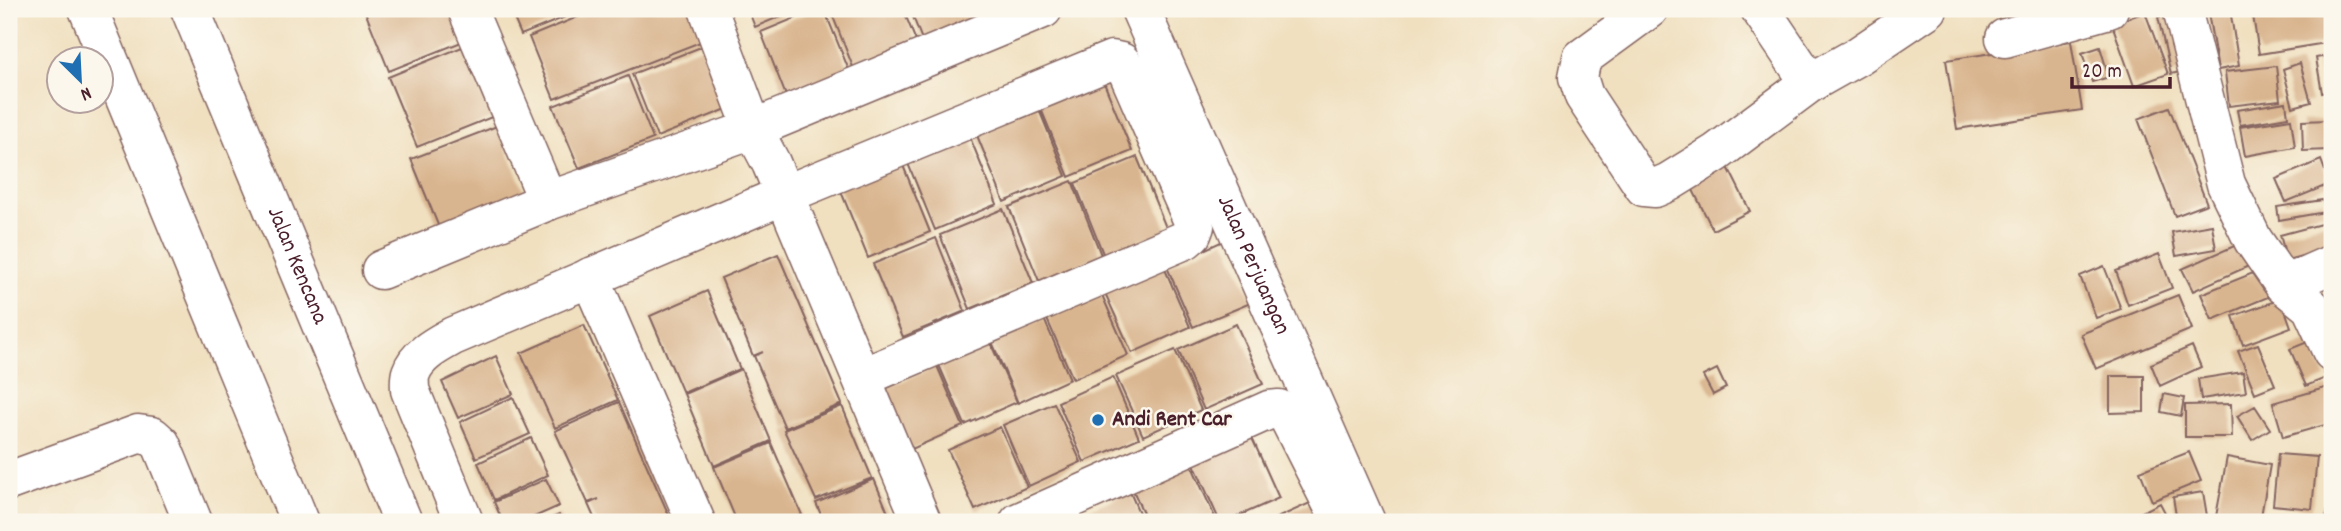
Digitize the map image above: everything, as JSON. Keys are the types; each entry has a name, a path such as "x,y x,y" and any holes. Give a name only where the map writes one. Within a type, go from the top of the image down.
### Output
{"street":[{"path":"88,9 300,522"},
{"name":"Jalan Kencana","path":"191,9 403,522"},
{"path":"467,9 548,201"},
{"path":"708,9 753,129 771,163 922,522"},
{"path":"382,270 548,201 753,129 1043,9"},
{"name":"Jalan Perjuangan","path":"1140,9 1367,522"},
{"path":"1650,9 1582,58 1578,77 1584,96 1644,187 1655,188 1692,167 1810,83 1858,56 1928,9"},
{"path":"1760,9 1810,83"},
{"path":"2005,38 2109,9"},
{"path":"2182,9 2227,184 2253,240 2284,285 2311,307 2332,352"},
{"path":"464,522 410,390 411,373 432,348 453,336 784,195 1112,61 1121,62 1195,226 1192,234 1185,240 863,377"},
{"path":"2284,285 2332,264"},
{"path":"590,277 696,522"},
{"path":"1019,522 1269,410 1279,409 1287,415 1341,522"},
{"path":"9,481 138,434 152,436 161,444 193,522"}],"building":[{"path":"364,9 450,9 464,41 389,71"},
{"path":"510,9 585,9 521,35"},
{"path":"597,9 690,9 703,41 554,99 529,37"},
{"path":"748,9 798,9 755,27"},
{"path":"817,9 824,9 853,80 790,106 761,32"},
{"path":"830,9 903,9 920,51 857,77"},
{"path":"910,9 983,9 989,23 926,50"},
{"path":"2230,9 2239,66 2218,70 2208,13"},
{"path":"2252,9 2330,9 2332,42 2259,54"},
{"path":"2145,12 2168,74 2134,86 2112,24"},
{"path":"2176,13 2189,70 2171,74 2158,17"},
{"path":"2071,41 2082,110 1957,129 1946,60"},
{"path":"706,45 732,107 657,137 632,74"},
{"path":"462,47 492,117 417,147 388,77"},
{"path":"2100,47 2109,77 2092,82 2082,53"},
{"path":"2332,55 2332,91 2322,93 2316,58"},
{"path":"2300,63 2311,102 2293,107 2283,69"},
{"path":"2276,66 2280,100 2229,106 2225,72"},
{"path":"628,76 653,139 579,168 553,106"},
{"path":"1102,78 1132,151 1069,177 1039,104"},
{"path":"1036,102 1066,176 1004,202 974,128"},
{"path":"2286,102 2288,117 2240,125 2237,110"},
{"path":"2169,107 2207,204 2175,216 2138,119"},
{"path":"2291,119 2295,147 2245,156 2240,127"},
{"path":"2328,120 2329,150 2303,151 2302,121"},
{"path":"497,126 526,196 440,230 411,159"},
{"path":"967,130 997,204 935,230 905,156"},
{"path":"1137,157 1167,230 1104,256 1075,183"},
{"path":"900,158 930,232 868,258 838,184"},
{"path":"2321,160 2330,184 2286,202 2276,179"},
{"path":"1727,165 1750,211 1713,230 1690,184"},
{"path":"1072,181 1101,255 1039,281 1009,207"},
{"path":"2323,200 2325,212 2279,220 2277,207"},
{"path":"1003,209 1033,283 970,309 940,235"},
{"path":"2332,221 2332,248 2287,260 2280,235"},
{"path":"2212,225 2216,249 2176,256 2172,232"},
{"path":"936,238 965,311 903,337 873,264"},
{"path":"1225,240 1253,302 1193,327 1167,267"},
{"path":"2241,243 2251,265 2193,291 2182,269"},
{"path":"778,254 842,404 785,428 754,356 763,352 753,356 721,278"},
{"path":"2159,254 2172,288 2128,305 2116,271"},
{"path":"2104,266 2121,309 2096,318 2080,276"},
{"path":"1164,267 1190,327 1132,353 1105,293"},
{"path":"2258,271 2268,297 2212,320 2201,294"},
{"path":"707,291 740,369 683,393 650,316"},
{"path":"1102,295 1128,355 1073,379 1047,319"},
{"path":"2178,295 2192,329 2096,369 2081,334"},
{"path":"2281,299 2291,327 2243,345 2233,316"},
{"path":"1044,319 1070,379 1018,403 992,342"},
{"path":"1236,324 1263,384 1204,410 1178,350"},
{"path":"584,325 618,400 555,428 521,353"},
{"path":"2310,341 2326,378 2306,386 2290,349"},
{"path":"990,342 1017,402 965,425 939,365"},
{"path":"2258,344 2275,385 2255,393 2238,351"},
{"path":"2192,346 2201,367 2160,386 2151,364"},
{"path":"1175,350 1201,410 1143,436 1116,376"},
{"path":"496,356 513,394 458,418 442,382"},
{"path":"937,366 963,426 912,449 885,389"},
{"path":"741,369 771,441 714,466 684,394"},
{"path":"1717,369 1726,388 1713,395 1703,376"},
{"path":"2243,372 2246,392 2201,399 2198,379"},
{"path":"2110,376 2144,376 2144,412 2110,413"},
{"name":"Andi Rent Car","path":"1113,377 1139,438 1084,462 1058,402"},
{"path":"2328,387 2332,403 2332,423 2283,437 2273,403"},
{"path":"2164,394 2184,398 2181,416 2161,412"},
{"path":"513,397 530,434 476,458 460,422"},
{"path":"619,402 672,522 596,522 588,504 599,499 588,503 555,431"},
{"path":"1054,403 1081,462 1029,486 1003,425"},
{"path":"2231,404 2232,437 2185,437 2185,405"},
{"path":"842,406 872,478 816,500 784,430"},
{"path":"2255,406 2270,429 2252,440 2237,416"},
{"path":"1000,427 1027,487 975,510 948,450"},
{"path":"531,438 548,475 494,500 478,463"},
{"path":"1252,438 1279,498 1220,522 1194,464"},
{"path":"771,443 802,515 785,522 737,522 714,467"},
{"path":"2189,452 2201,481 2152,501 2140,471"},
{"path":"2278,454 2317,457 2312,509 2273,505"},
{"path":"2227,457 2270,465 2260,522 2215,522"},
{"path":"1191,464 1217,522 1147,522 1133,490"},
{"path":"546,479 559,506 523,522 503,522 494,502"},
{"path":"874,479 889,515 872,522 824,522 816,503"},
{"path":"1130,492 1143,522 1077,522 1074,516"},
{"path":"2203,492 2208,522 2177,522 2173,497"},
{"path":"2331,495 2332,522 2325,522"},
{"path":"1310,503 1319,522 1268,522"},
{"path":"2160,503 2170,522 2142,522 2138,514"},
{"path":"559,515 562,522 542,522"}],"place":[{"name":"Andi Rent Car","path":"1098,420"}]}
